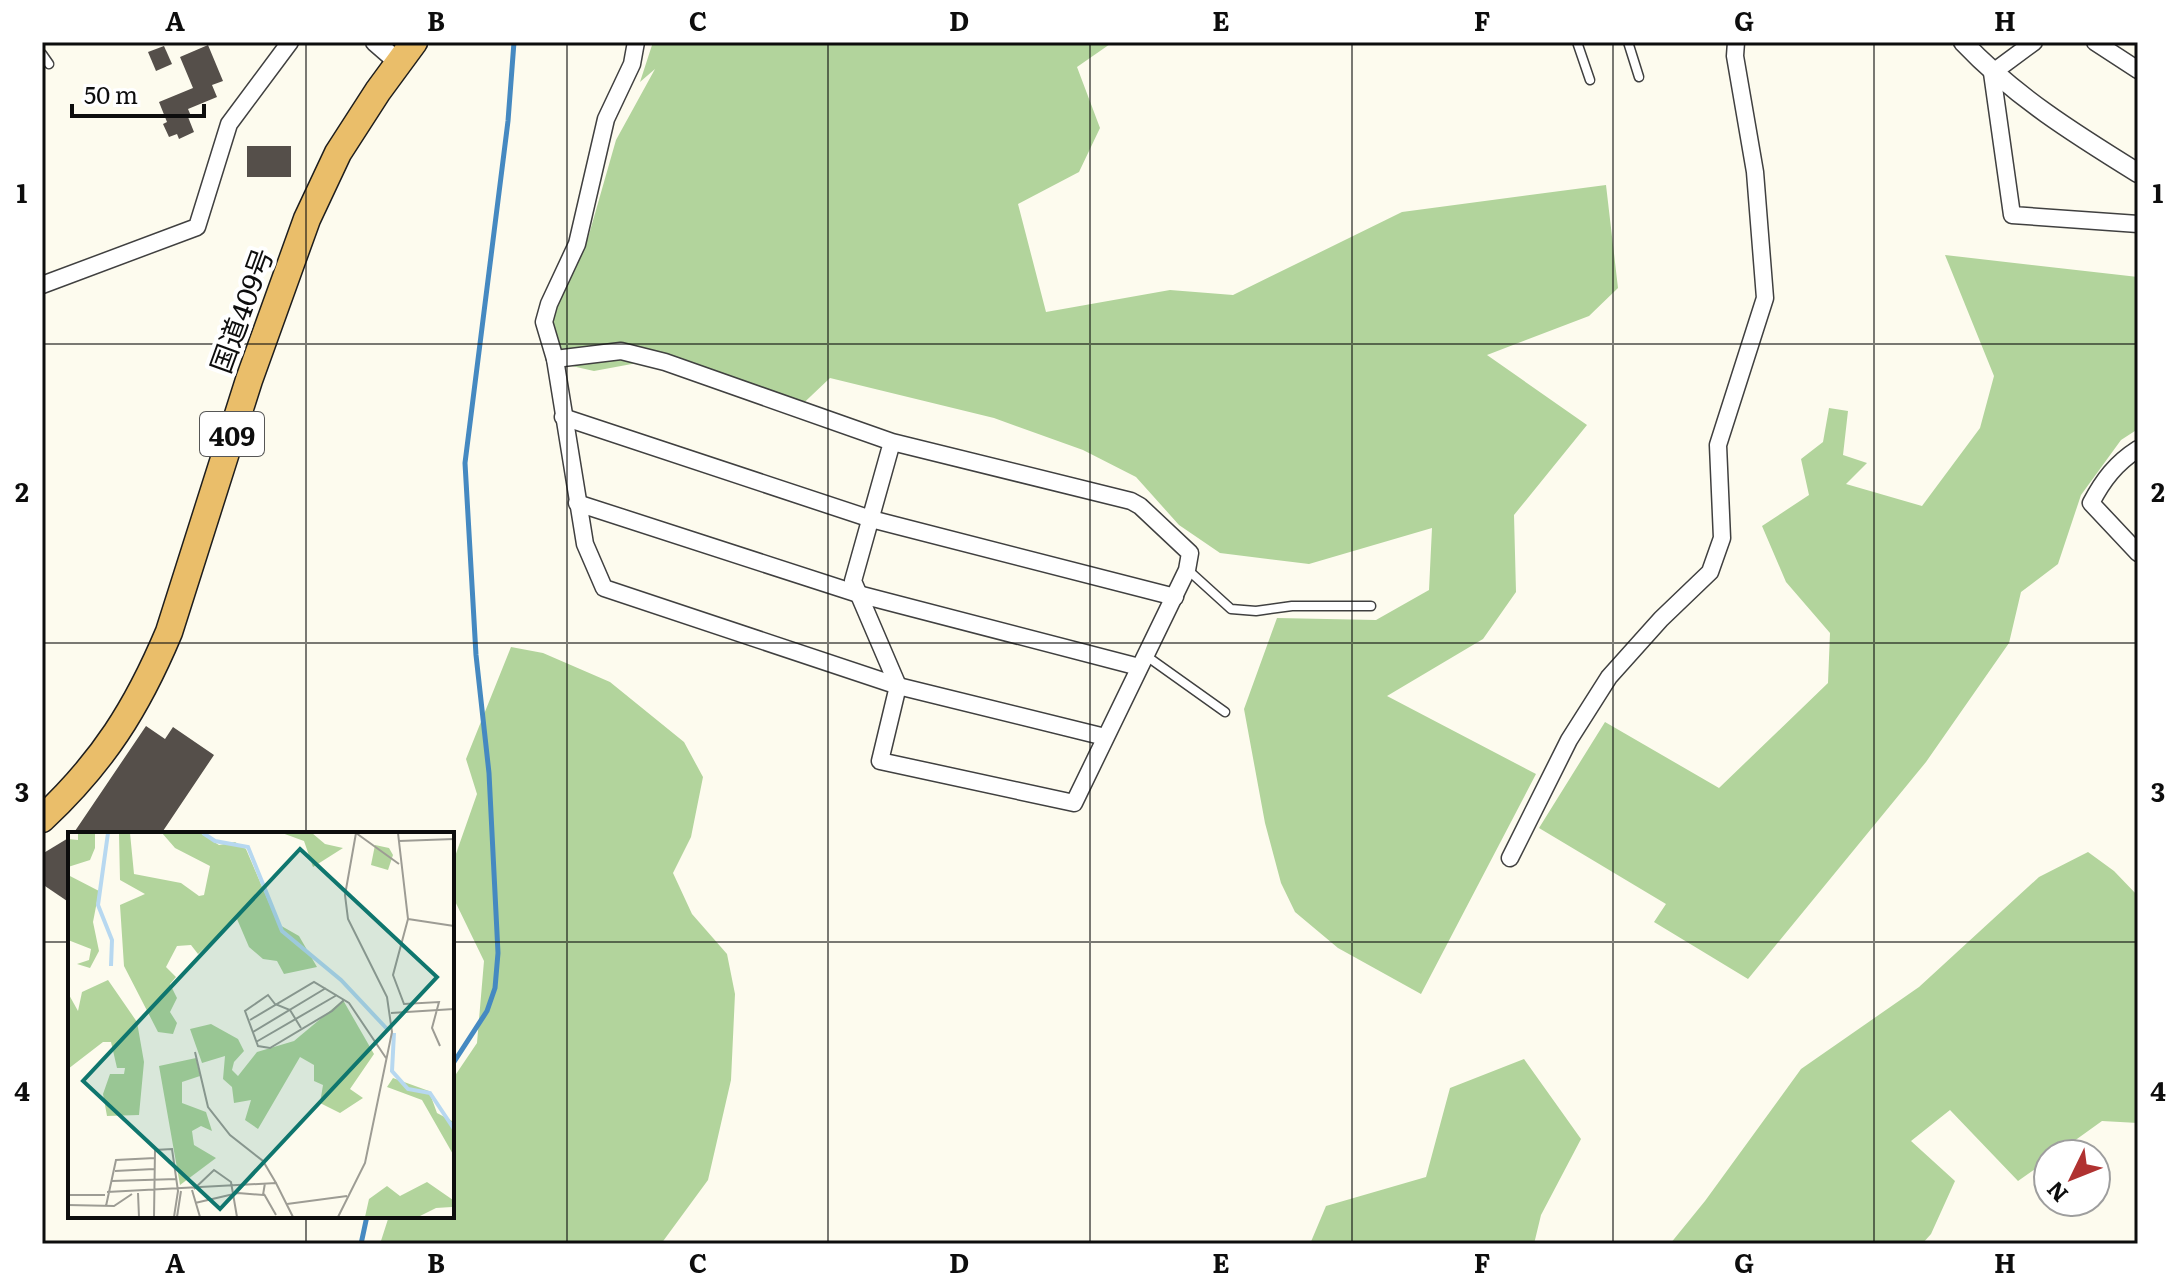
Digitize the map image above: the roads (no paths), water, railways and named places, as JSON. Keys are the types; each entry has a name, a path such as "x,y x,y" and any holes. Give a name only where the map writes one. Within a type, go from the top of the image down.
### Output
{"highway":[{"name":"国道409号","path":"42,819 64,798 127,719 153,669 169,632 249,380 307,219 338,153 406,52"}],"street":[{"path":"42,285 197,227 229,124 290,42"},
{"path":"375,42 406,52"},
{"path":"636,42 632,64 606,119 577,244 549,304 544,322 555,359 585,544 604,588 898,686 1105,737"},
{"path":"1510,858 1569,740 1609,677 1661,619 1710,572 1722,538 1718,445 1765,298 1755,172 1735,56 1736,42"},
{"path":"1963,42 1992,73 2060,125 2138,173"},
{"path":"1992,73 2034,42"},
{"path":"2095,42 2134,67 2138,49"},
{"path":"1992,73 2012,215 2138,224"},
{"path":"555,359 621,351 665,362 892,442 1131,501 1140,506 1190,553 1187,570 1074,803 880,761 898,686 853,581 892,442"},
{"path":"563,417 871,519 1175,597"},
{"path":"2138,449 2120,461 2102,481 2091,503 2138,553"},
{"path":"577,503 858,594 1142,661"}],"lane":[{"path":"1577,42 1590,80"},
{"path":"1628,42 1639,77"},
{"path":"42,54 49,64"},
{"path":"1187,570 1231,609 1256,611 1292,606 1371,606"},
{"path":"1142,661 1225,712"}],"waterway":[{"path":"454,1062 487,1011 495,988 498,953 489,773 476,655 465,463 508,121 514,42"},
{"path":"361,1244 367,1218"}]}
